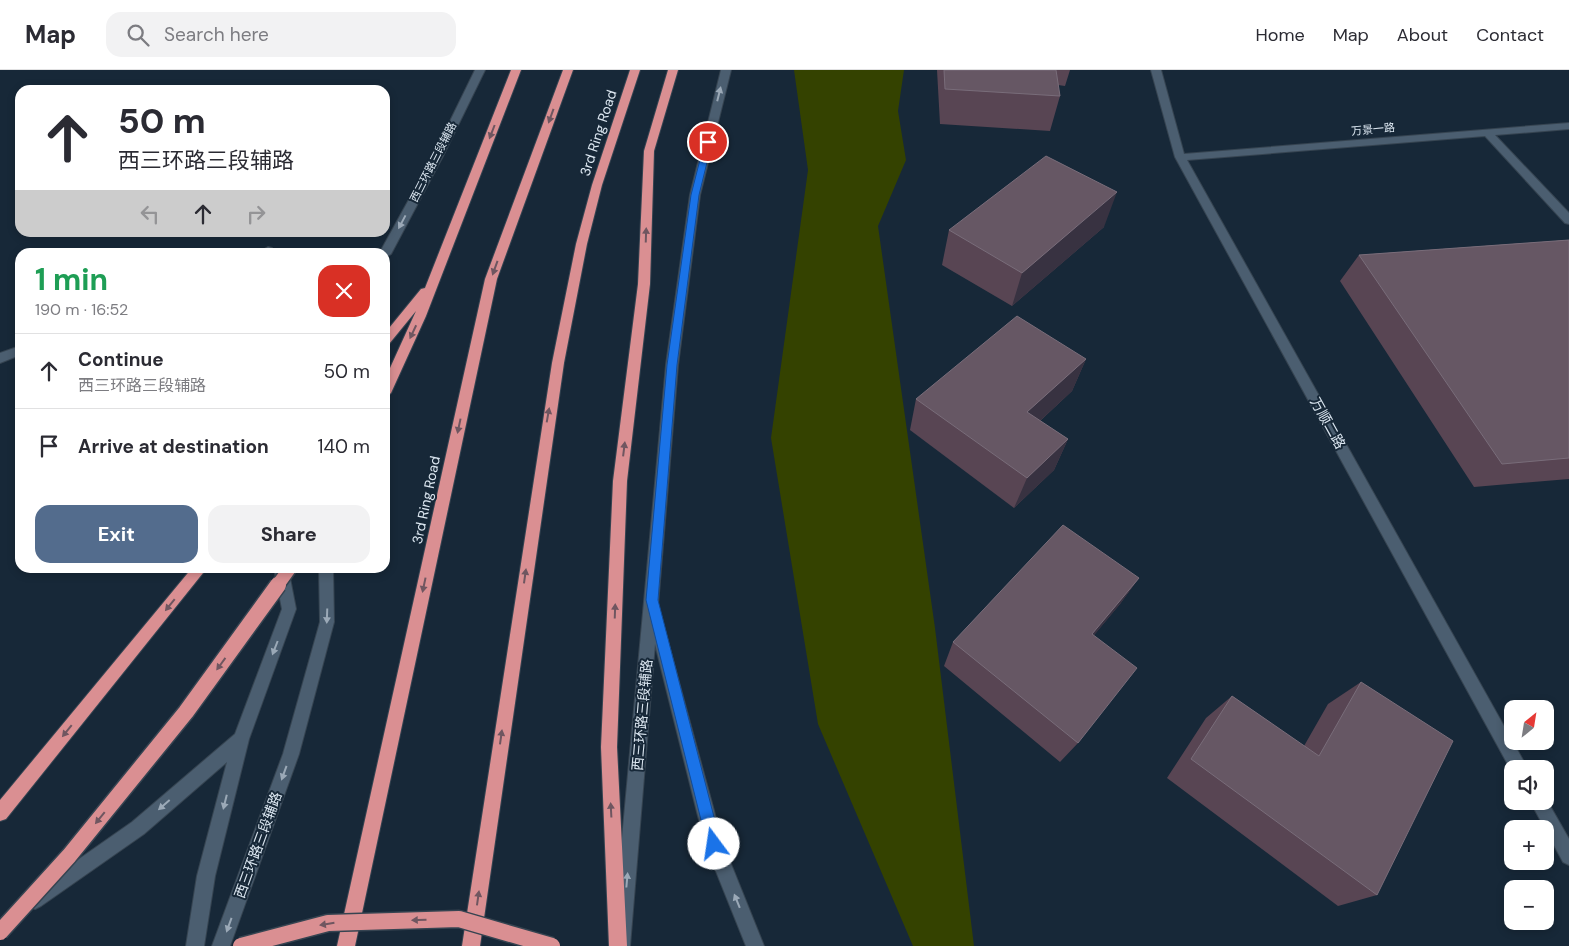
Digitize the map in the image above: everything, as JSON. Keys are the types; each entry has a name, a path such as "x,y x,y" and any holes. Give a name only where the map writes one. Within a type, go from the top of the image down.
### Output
{"highway":[{"path":"390,381 433,281 516,70"},
{"name":"3rd Ring Road","path":"346,946 491,279 568,70"},
{"name":"3rd Ring Road","path":"471,946 545,435 571,287 602,170 635,70"},
{"path":"619,946 608,747 620,481 644,284 649,151 673,70"},
{"path":"390,335 433,281"},
{"path":"0,813 196,573"},
{"path":"0,932 69,856 186,712 286,573"},
{"path":"241,946 328,923 459,919 552,946"}],"main road":[{"name":"西三环路三段辅路","path":"388,248 438,156 480,70"},
{"name":"西三环路三段辅路","path":"619,946 672,365 694,205 726,70"},
{"name":"万顺二路","path":"1156,70 1180,157 1515,760"},
{"name":"万景一路","path":"1180,157 1569,126"},
{"path":"1487,132 1569,220"},
{"path":"0,358 15,352"},
{"path":"195,946 206,876 241,739 289,609 282,573"},
{"name":"西三环路三段辅路","path":"221,946 291,754 327,622 326,573"},
{"path":"652,600 714,844 756,946"},
{"path":"0,924 138,828 241,739"},
{"path":"1543,810 1569,856"}],"green space":[{"path":"794,70 904,70 898,111 906,160 878,226 935,628 974,946 913,946 818,724 771,438 808,170"}],"building":[{"path":"944,70 1056,70 1060,96 945,89"},
{"path":"1046,156 1117,192 1022,273 949,230"},
{"path":"1569,240 1569,458 1502,464 1359,255"},
{"path":"1017,316 1086,359 1027,412 1068,439 1027,478 916,399"},
{"path":"1063,525 1139,578 1092,634 1137,668 1078,743 953,642"},
{"path":"1361,682 1453,741 1377,895 1191,759 1232,696 1319,756"}],"route":[{"path":"708,142 695,195 672,365 652,600 714,844"}]}
